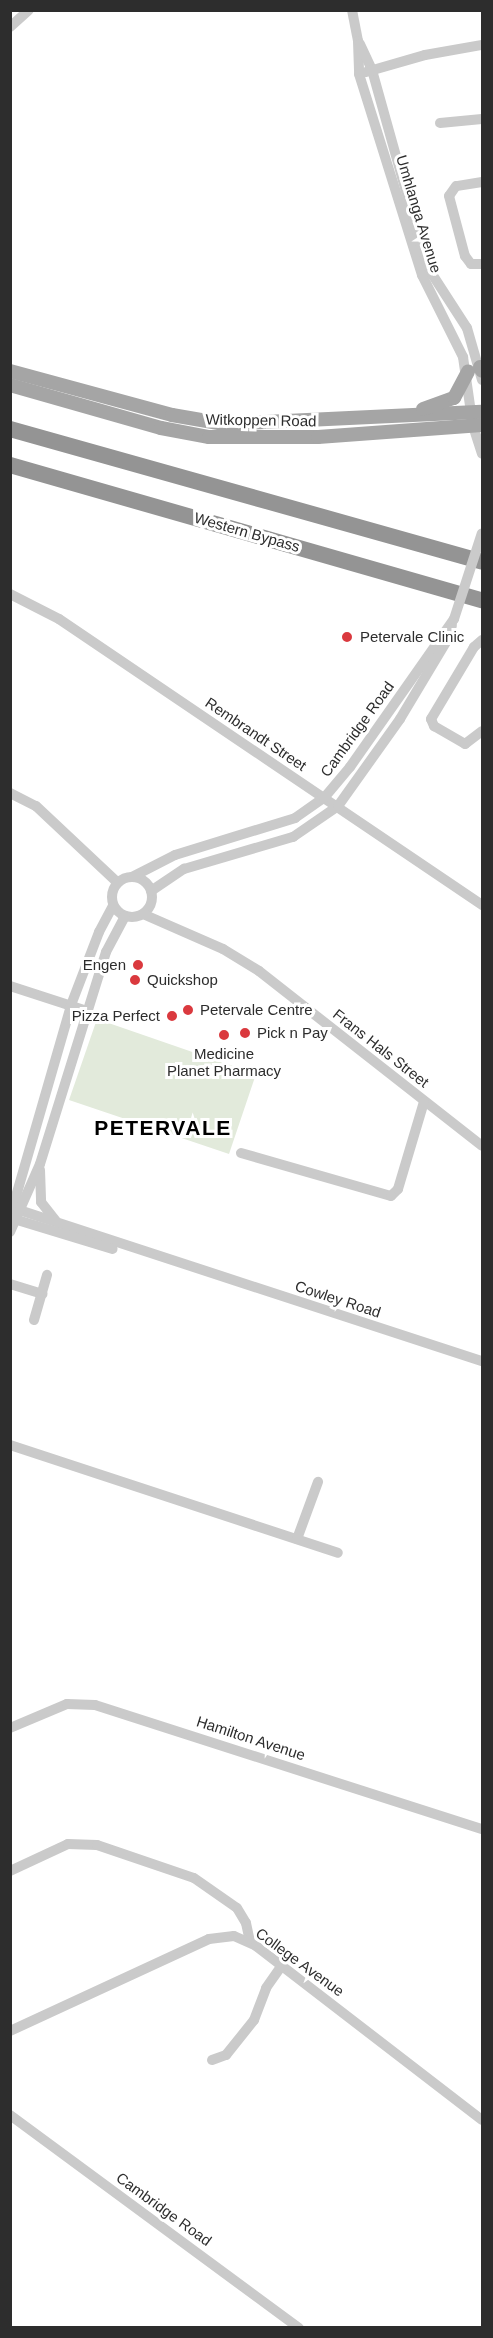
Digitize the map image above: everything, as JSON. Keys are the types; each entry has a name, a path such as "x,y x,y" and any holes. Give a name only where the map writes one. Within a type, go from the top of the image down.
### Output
{"highway":[{"path":"10,429 483,562"},
{"name":"Western Bypass","path":"10,465 483,600"}],"main road":[{"name":"Witkoppen Road","path":"10,371 172,415 214,423 266,424 377,417 478,419"},
{"path":"377,417 448,402 478,373"},
{"name":"Witkoppen Road","path":"10,385 161,428 209,437 318,437 478,419"}],"street":[{"path":"10,27 29,10"},
{"name":"Umhlanga Avenue","path":"352,10 358,41 359,74 422,275 456,340 478,373"},
{"name":"Umhlanga Avenue","path":"358,41 372,70 423,253 432,274 467,328 478,373 478,419"},
{"path":"359,74 425,55 483,45"},
{"path":"440,123 483,119"},
{"path":"483,182 456,186 449,196 465,256 471,264 483,264"},
{"path":"478,419 483,454"},
{"name":"Cambridge Road","path":"151,891 184,869 293,837 338,806 360,781 449,637 482,533"},
{"name":"Rembrandt Street","path":"10,594 49,613 483,905"},
{"name":"Cambridge Road","path":"132,877 175,855 295,818 324,798 350,767 453,622"},
{"path":"483,640 474,647 431,718 434,726 465,744 483,731"},
{"path":"10,793 36,806 117,882"},
{"path":"10,1232 14,1213 24,1174 71,1005 99,932 113,906 111,893 117,882 132,877 144,881 151,891 146,911 125,917 111,941 40,1164 14,1213"},
{"path":"113,906 125,917"},
{"name":"Frans Hals Street","path":"146,911 165,925 245,962 483,1146"},
{"path":"10,986 87,1011"},
{"path":"241,1153 392,1196 398,1190 424,1102"},
{"path":"40,1164 43,1209 66,1227"},
{"path":"10,1187 24,1174"},
{"name":"Cowley Road","path":"14,1213 66,1227 483,1362"},
{"name":"Cowley Road","path":"14,1213 168,1266 183,1266"},
{"path":"34,1320 47,1275"},
{"path":"10,1284 42,1294"},
{"path":"10,1444 338,1553"},
{"path":"297,1539 318,1482"},
{"name":"Hamilton Avenue","path":"10,1728 67,1704 95,1705 483,1829"},
{"path":"10,1871 68,1844 97,1845 194,1878 237,1908 246,1923 250,1942"},
{"name":"College Avenue","path":"10,2031 209,1939 234,1936 250,1942 282,1965 483,2120"},
{"path":"212,2060 226,2055 254,2020 266,1988 282,1965"},
{"name":"Cambridge Road","path":"10,2115 299,2328"}],"green space":[{"path":"97,1019 256,1074 229,1154 69,1100"}],"place":[{"name":"Petervale Clinic","path":"347,637"},
{"name":"Engen","path":"138,965"},
{"name":"Quickshop","path":"135,980"},
{"name":"Petervale Centre","path":"188,1010"},
{"name":"Pizza Perfect","path":"172,1016"},
{"name":"Pick n Pay","path":"245,1033"},
{"name":"Medicine Planet Pharmacy","path":"224,1035"}],"district":[{"name":"PETERVALE","path":"163,1128"}]}
